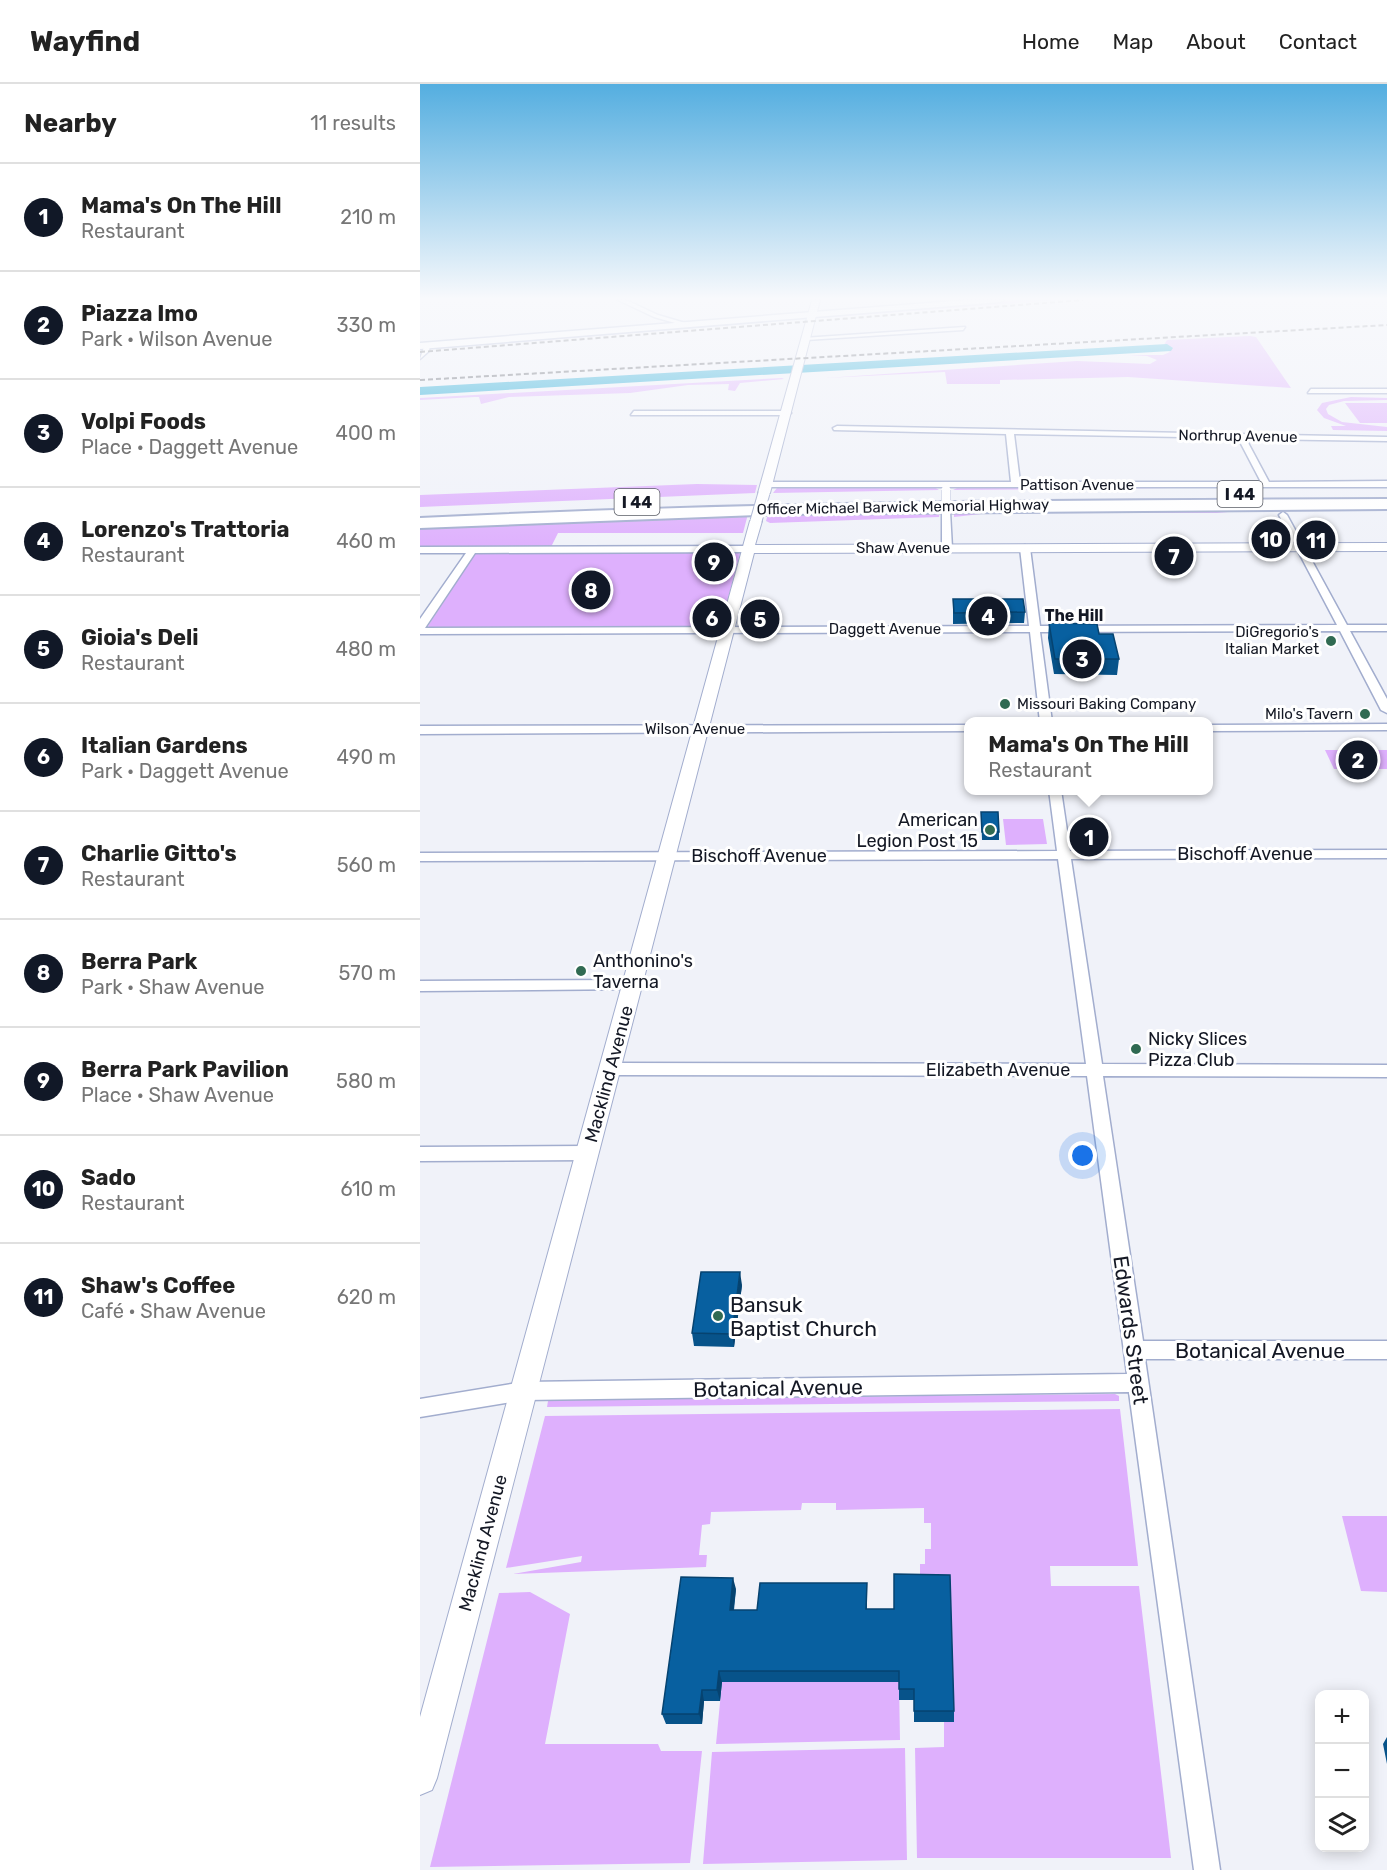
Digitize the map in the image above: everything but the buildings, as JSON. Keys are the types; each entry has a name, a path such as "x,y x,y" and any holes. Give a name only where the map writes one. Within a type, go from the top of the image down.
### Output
{"highway":[{"name":"Officer Michael Barwick Memorial Highway","path":"420,512 806,497 1387,494"},
{"name":"Officer Michael Barwick Memorial Highway","path":"420,523 634,513 872,506 1387,504"}],"street":[{"name":"Macklind Avenue","path":"420,1778 756,521 787,414 793,383"},
{"path":"1311,391 1387,391"},
{"path":"634,413 787,414"},
{"name":"Northrup Avenue","path":"837,428 1387,439"},
{"path":"1010,432 1016,485"},
{"path":"1241,436 1266,484"},
{"name":"Pattison Avenue","path":"765,489 1016,485 1387,484"},
{"path":"946,487 947,548"},
{"path":"1283,515 1387,710"},
{"name":"Shaw Avenue","path":"420,550 1387,547"},
{"path":"1025,548 1045,717"},
{"path":"420,627 472,550"},
{"name":"Daggett Avenue","path":"420,631 1387,628"},
{"name":"Wilson Avenue","path":"420,730 964,728"},
{"path":"1213,728 1387,728"},
{"name":"Edwards Street","path":"1056,795 1207,1870"},
{"name":"Bischoff Avenue","path":"420,857 1387,854"},
{"path":"420,986 632,985"},
{"name":"Elizabeth Avenue","path":"610,1069 1387,1071"},
{"path":"420,1155 587,1153"},
{"name":"Botanical Avenue","path":"1133,1350 1387,1350"},
{"name":"Botanical Avenue","path":"420,1408 524,1391 1138,1383"}],"shaded area":[{"path":"685,383 740,383 735,391 728,390 729,384 688,385 630,393 509,397 481,404 479,397 420,400 420,398"},
{"path":"947,383 1000,383 1000,384"},
{"path":"1222,383 1288,383 1291,388"},
{"path":"1351,397 1387,398 1387,400 1344,401 1329,405 1326,409 1328,414 1342,422 1387,427 1387,431 1333,430 1331,426 1346,426 1324,418 1317,410 1322,403"},
{"path":"1345,403 1387,403 1387,423 1360,423"},
{"path":"697,484 757,485 755,493 420,507 420,495"},
{"path":"1272,486 1273,487 953,490 959,487"},
{"path":"934,487 939,490 773,493 777,488"},
{"path":"1182,509 1228,513 990,513 954,517 954,511"},
{"path":"940,511 939,517 770,523 766,521 768,514"},
{"path":"748,514 743,533 558,533 551,547 420,547 420,529"},
{"path":"479,552 739,552 740,554 721,624 716,627 429,628 428,626 475,554"},
{"path":"1325,750 1387,750 1387,769 1334,769"},
{"name":"American Legion Post 15","path":"1003,819 1043,819 1047,844 1006,845"},
{"path":"1115,1394 1119,1396 1119,1401 547,1407 548,1401 555,1400"},
{"path":"1120,1409 1138,1566 1050,1566 1051,1586 1139,1586 1171,1858 917,1858 915,1748 944,1747 944,1722 954,1721 920,1586 920,1564 925,1564 925,1549 931,1549 931,1523 924,1523 924,1508 836,1510 836,1503 802,1503 801,1510 711,1512 710,1524 702,1525 699,1555 707,1555 706,1567 513,1574 581,1562 582,1556 506,1568 545,1416"},
{"path":"1342,1516 1387,1516 1387,1592 1361,1591"},
{"path":"530,1592 570,1614 545,1744 658,1744 661,1751 702,1751 690,1863 430,1867 499,1593"},
{"path":"722,1682 899,1682 900,1740 716,1744"},
{"path":"905,1748 907,1860 703,1864 712,1752"}],"waterway":[{"path":"420,391 553,383"}],"place":[{"name":"Sado","path":"1271,539"},
{"name":"Shaw's Coffee","path":"1316,540"},
{"name":"Charlie Gitto's","path":"1174,556"},
{"name":"Berra Park Pavilion","path":"714,562"},
{"name":"Berra Park","path":"591,590"},
{"name":"Lorenzo's Trattoria","path":"988,616"},
{"name":"Italian Gardens","path":"712,618"},
{"name":"Gioia's Deli","path":"760,619"},
{"name":"DiGregorio's Italian Market","path":"1331,641"},
{"name":"Volpi Foods","path":"1082,659"},
{"name":"Missouri Baking Company","path":"1005,704"},
{"name":"Milo's Tavern","path":"1365,714"},
{"name":"Piazza Imo","path":"1358,760"},
{"name":"American Legion Post 15","path":"990,830"},
{"name":"Mama's On The Hill","path":"1089,837"},
{"name":"Anthonino's Taverna","path":"581,971"},
{"name":"Nicky Slices Pizza Club","path":"1136,1049"},
{"name":"Bansuk Baptist Church","path":"718,1316"}],"district":[{"name":"The Hill","path":"1074,615"}]}
